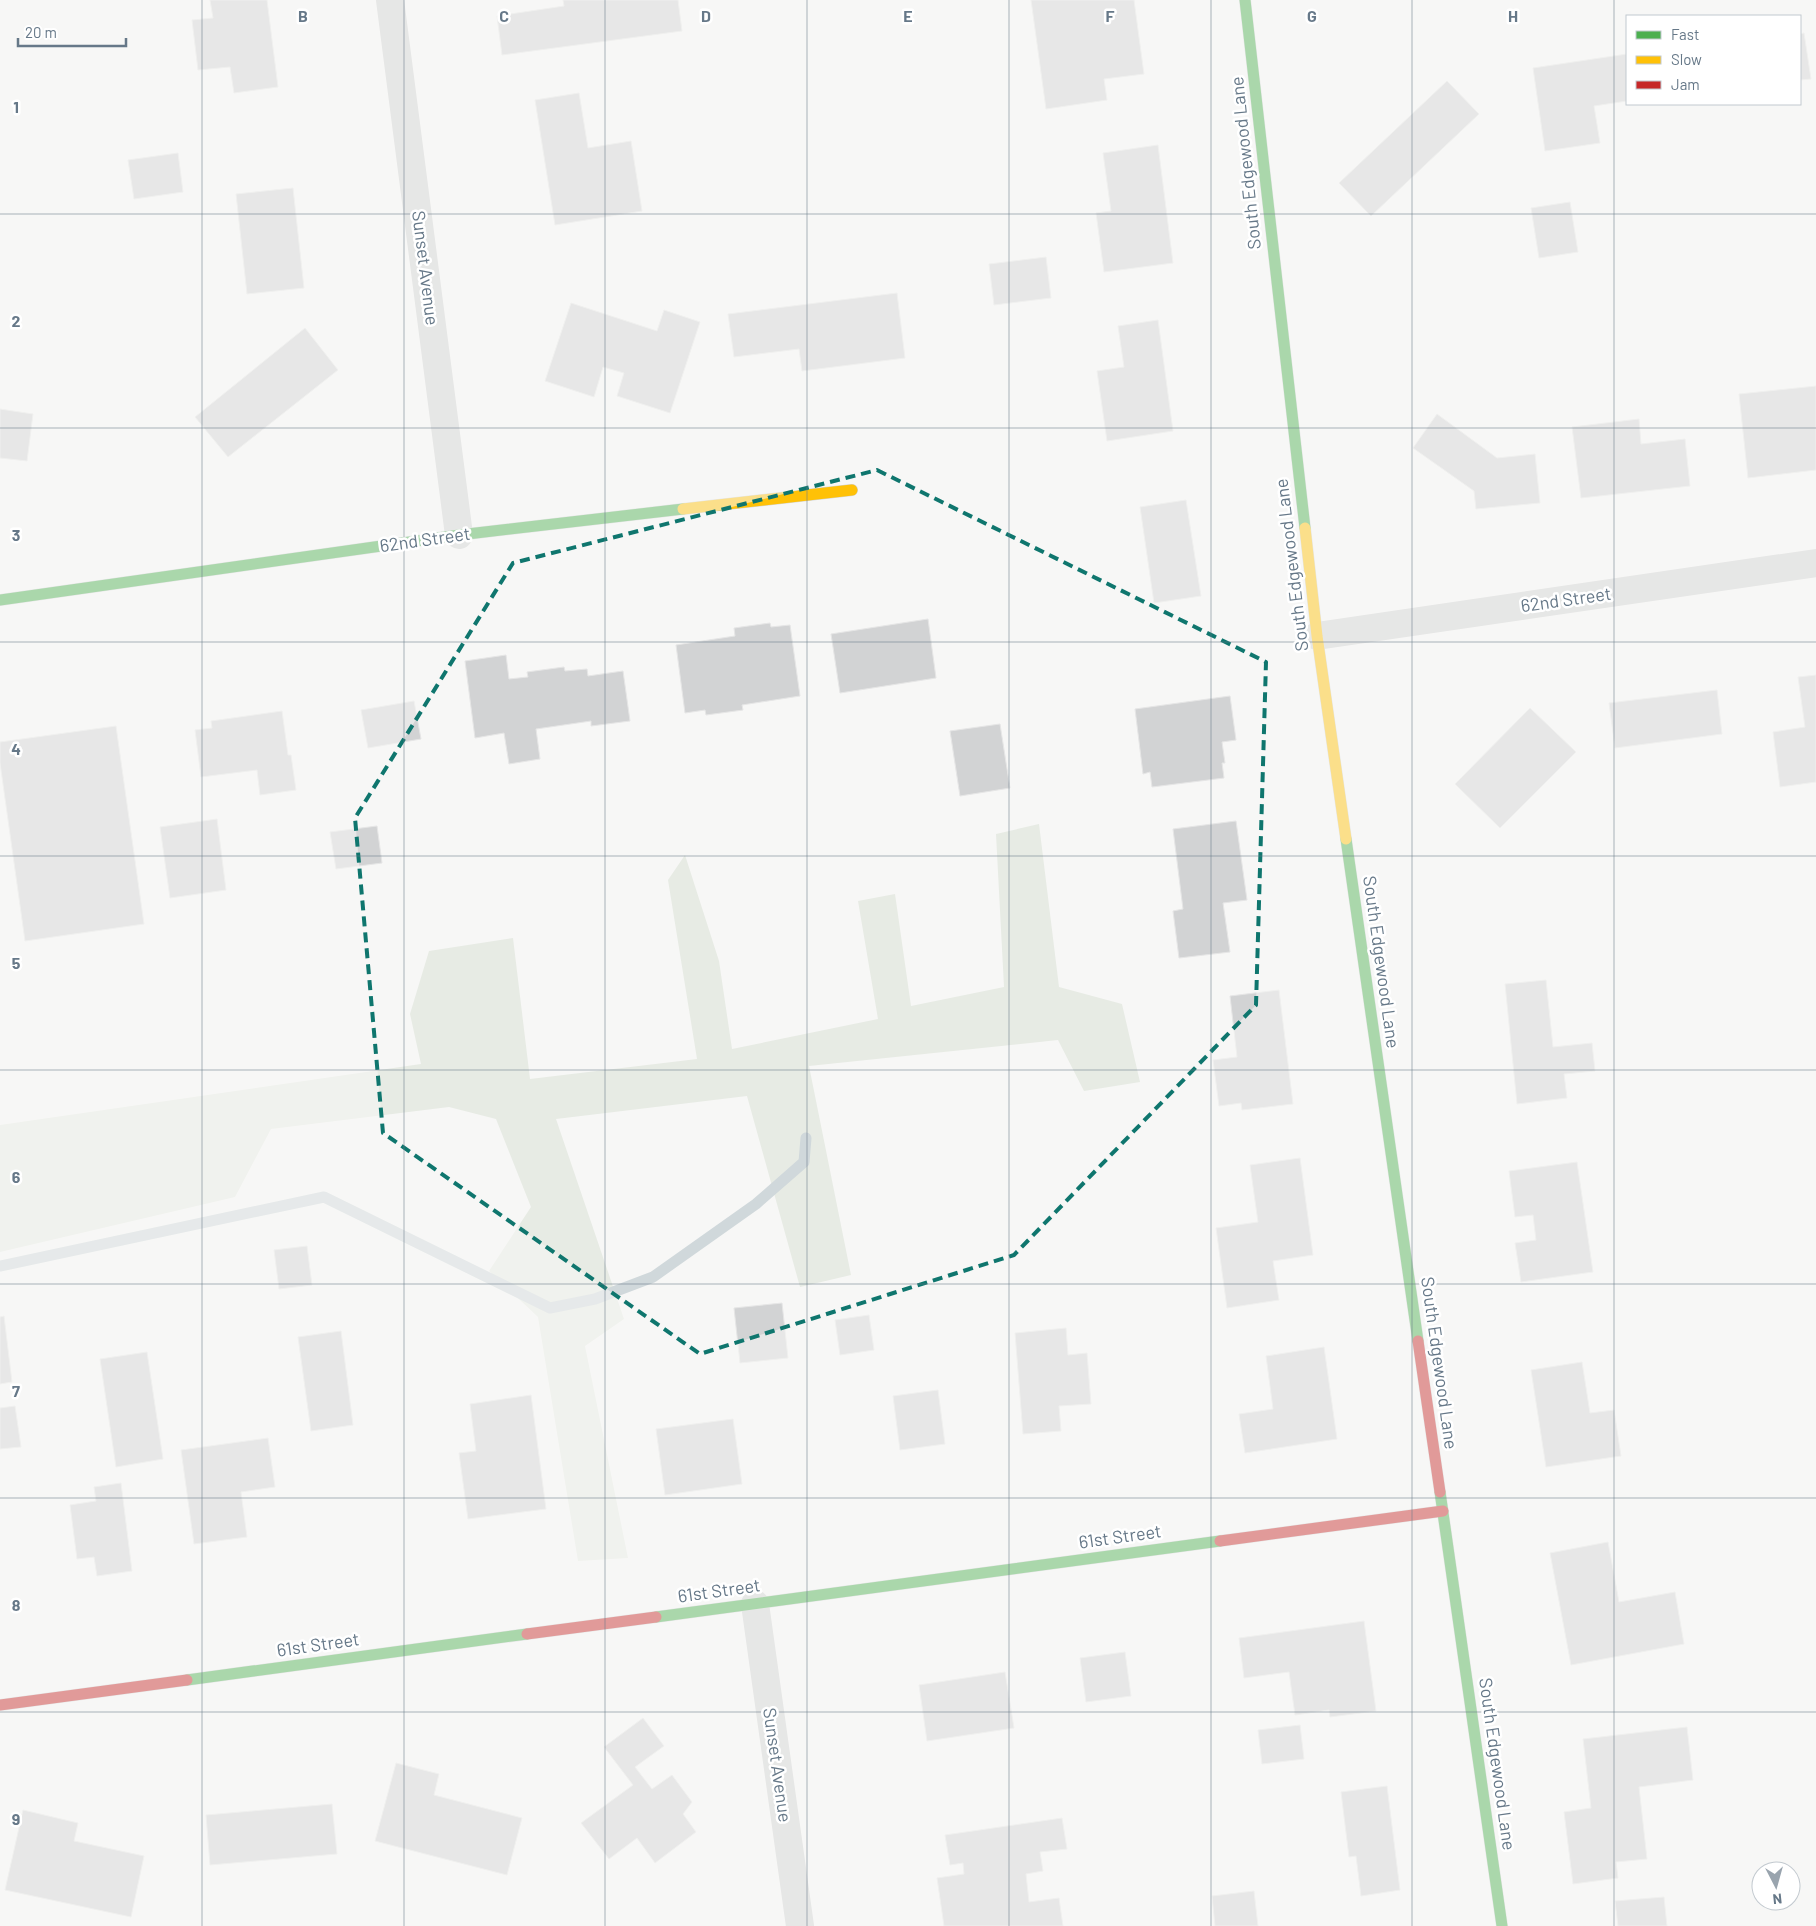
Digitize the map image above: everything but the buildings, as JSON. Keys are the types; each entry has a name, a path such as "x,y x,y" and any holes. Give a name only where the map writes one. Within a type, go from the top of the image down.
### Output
{"street":[{"name":"Sunset Avenue","path":"390,0 460,535"},
{"name":"South Edgewood Lane","path":"1251,1 1317,636 1502,1926"},
{"name":"62nd Street","path":"0,600 460,535 852,490"},
{"name":"62nd Street","path":"1317,636 1816,563"},
{"name":"61st Street","path":"0,1705 1443,1511"},
{"name":"Sunset Avenue","path":"755,1604 800,1926"}],"highlighted area":[{"path":"877,470 1266,662 1256,1005 1014,1255 700,1354 383,1133 355,818 513,563"}],"shaded area":[{"path":"1039,824 1059,987 1122,1004 1140,1082 1084,1091 1058,1040 809,1066 851,1275 800,1287 747,1096 556,1119 624,1319 585,1346 628,1558 578,1561 538,1317 489,1271 531,1207 496,1119 449,1107 271,1129 235,1197 0,1252 0,1125 421,1064 410,1014 429,951 513,938 530,1079 697,1059 668,880 685,855 719,961 732,1049 878,1019 858,901 895,894 911,1006 1004,987 996,834"}],"waterway":[{"path":"0,1266 324,1197 550,1308 595,1299 653,1277 756,1204 804,1162 806,1138"}],"traffic: fast":[{"path":"1245,0 1305,528"},
{"path":"0,600 459,535 683,509"},
{"path":"1346,839 1418,1341"},
{"path":"1440,1492 1502,1926"},
{"path":"656,1617 1220,1541"},
{"path":"187,1680 527,1634"}],"traffic: slow":[{"path":"683,509 852,490"},
{"path":"1305,528 1317,636 1346,839"}],"traffic: jam":[{"path":"1418,1341 1440,1492"},
{"path":"1220,1541 1443,1511"},
{"path":"527,1634 656,1617"},
{"path":"0,1705 187,1680"}]}
